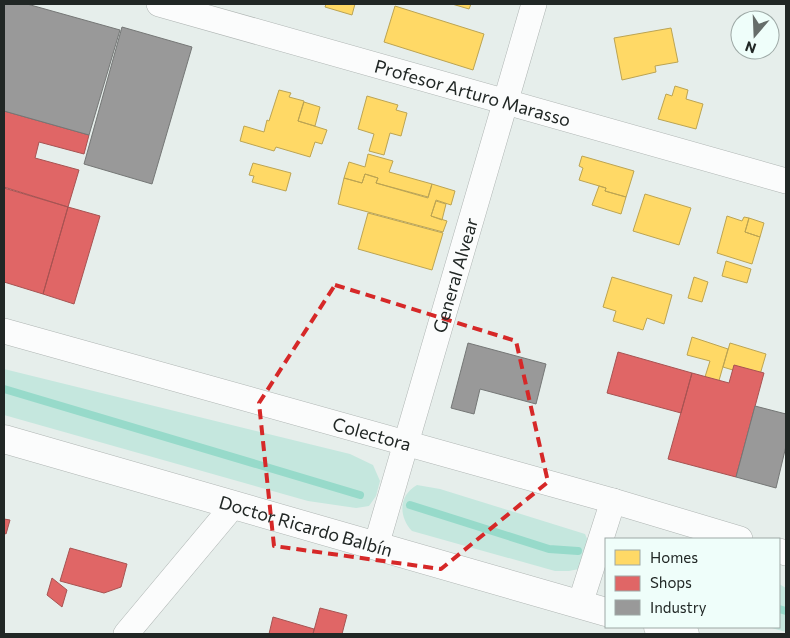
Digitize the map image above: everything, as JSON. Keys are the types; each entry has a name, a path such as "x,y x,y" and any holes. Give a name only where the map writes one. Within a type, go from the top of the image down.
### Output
{"main road":[{"name":"Doctor Ricardo Balbín","path":"4,439 605,612"}],"street":[{"name":"Profesor Arturo Marasso","path":"159,4 786,181"},
{"name":"General Alvear","path":"376,546 534,4"},
{"name":"Colectora","path":"4,331 613,501 737,538"},
{"path":"580,604 613,501"},
{"path":"126,634 233,506"}],"highlighted area":[{"path":"335,285 516,341 548,482 441,569 274,546 259,403"}],"green space":[{"path":"4,369 350,454 373,465 380,481 376,496 369,506 356,508 308,501 4,415"},
{"path":"417,485 440,489 585,534 588,541 579,569 555,571 412,531 404,519 402,506 407,494"},
{"path":"780,585 786,588 786,632 772,628 780,628"}],"building: Homes":[{"path":"326,4 355,4 352,15 325,7"},
{"path":"452,4 471,4 469,9"},
{"path":"395,6 484,34 473,70 384,42"},
{"path":"671,28 678,62 655,66 656,72 622,80 614,38"},
{"path":"675,86 688,90 686,99 703,104 696,129 658,119 666,94 672,96"},
{"path":"279,90 291,93 289,97 304,101 298,121 327,130 322,144 315,142 310,157 276,147 274,151 240,141 244,126 264,132"},
{"path":"367,96 398,105 396,110 407,113 401,136 390,133 384,155 369,151 374,134 358,129"},
{"path":"304,102 320,107 315,126 298,121"},
{"path":"368,154 393,161 389,172 432,184 428,197 376,183 378,178 365,174 362,183 344,178 349,162 365,167"},
{"path":"582,156 634,171 626,197 605,191 606,188 579,180 583,168 579,166"},
{"path":"253,163 291,173 286,191 252,182 254,176 249,175"},
{"path":"365,174 378,178 376,183 428,198 432,184 455,191 451,205 436,200 431,216 447,221 443,232 338,204 344,178 362,183"},
{"path":"599,186 606,188 605,191 626,197 621,214 592,205"},
{"path":"645,194 691,208 679,245 633,231"},
{"path":"436,201 446,204 442,220 431,216"},
{"path":"368,213 443,233 432,270 358,249"},
{"path":"727,216 742,221 744,217 749,218 745,232 760,237 752,264 717,253"},
{"path":"749,218 764,223 760,237 745,232"},
{"path":"726,261 751,269 747,283 722,276"},
{"path":"612,277 672,295 664,324 647,318 643,330 613,321 616,311 603,307"},
{"path":"694,277 708,282 702,302 688,298"},
{"path":"692,337 728,349 718,384 704,380 710,361 687,355"},
{"path":"730,343 766,354 759,378 723,367"}],"building: Shops":[{"path":"4,111 89,135 84,154 39,142 35,158 79,170 68,207 4,187"},
{"path":"4,188 68,207 43,294 4,282"},
{"path":"68,207 100,216 74,304 43,294"},
{"path":"618,352 692,373 681,413 607,393"},
{"path":"734,365 764,373 736,477 668,459 692,373 729,383"},
{"path":"4,519 10,520 6,534 4,533"},
{"path":"70,548 127,564 121,587 104,593 60,581"},
{"path":"52,578 67,590 62,607 47,595"},
{"path":"320,608 347,615 342,634 313,634"},
{"path":"273,617 314,629 313,634 269,634"}],"building: Industry":[{"path":"4,4 27,4 120,30 89,135 4,111"},
{"path":"122,27 192,47 152,184 84,164"},
{"path":"468,343 546,364 536,404 480,389 474,414 451,408"},
{"path":"755,406 786,414 786,446 776,488 736,477"}],"waterway":[{"path":"4,389 360,495"},
{"path":"410,505 549,549 578,551"},
{"path":"780,609 786,611"}]}
